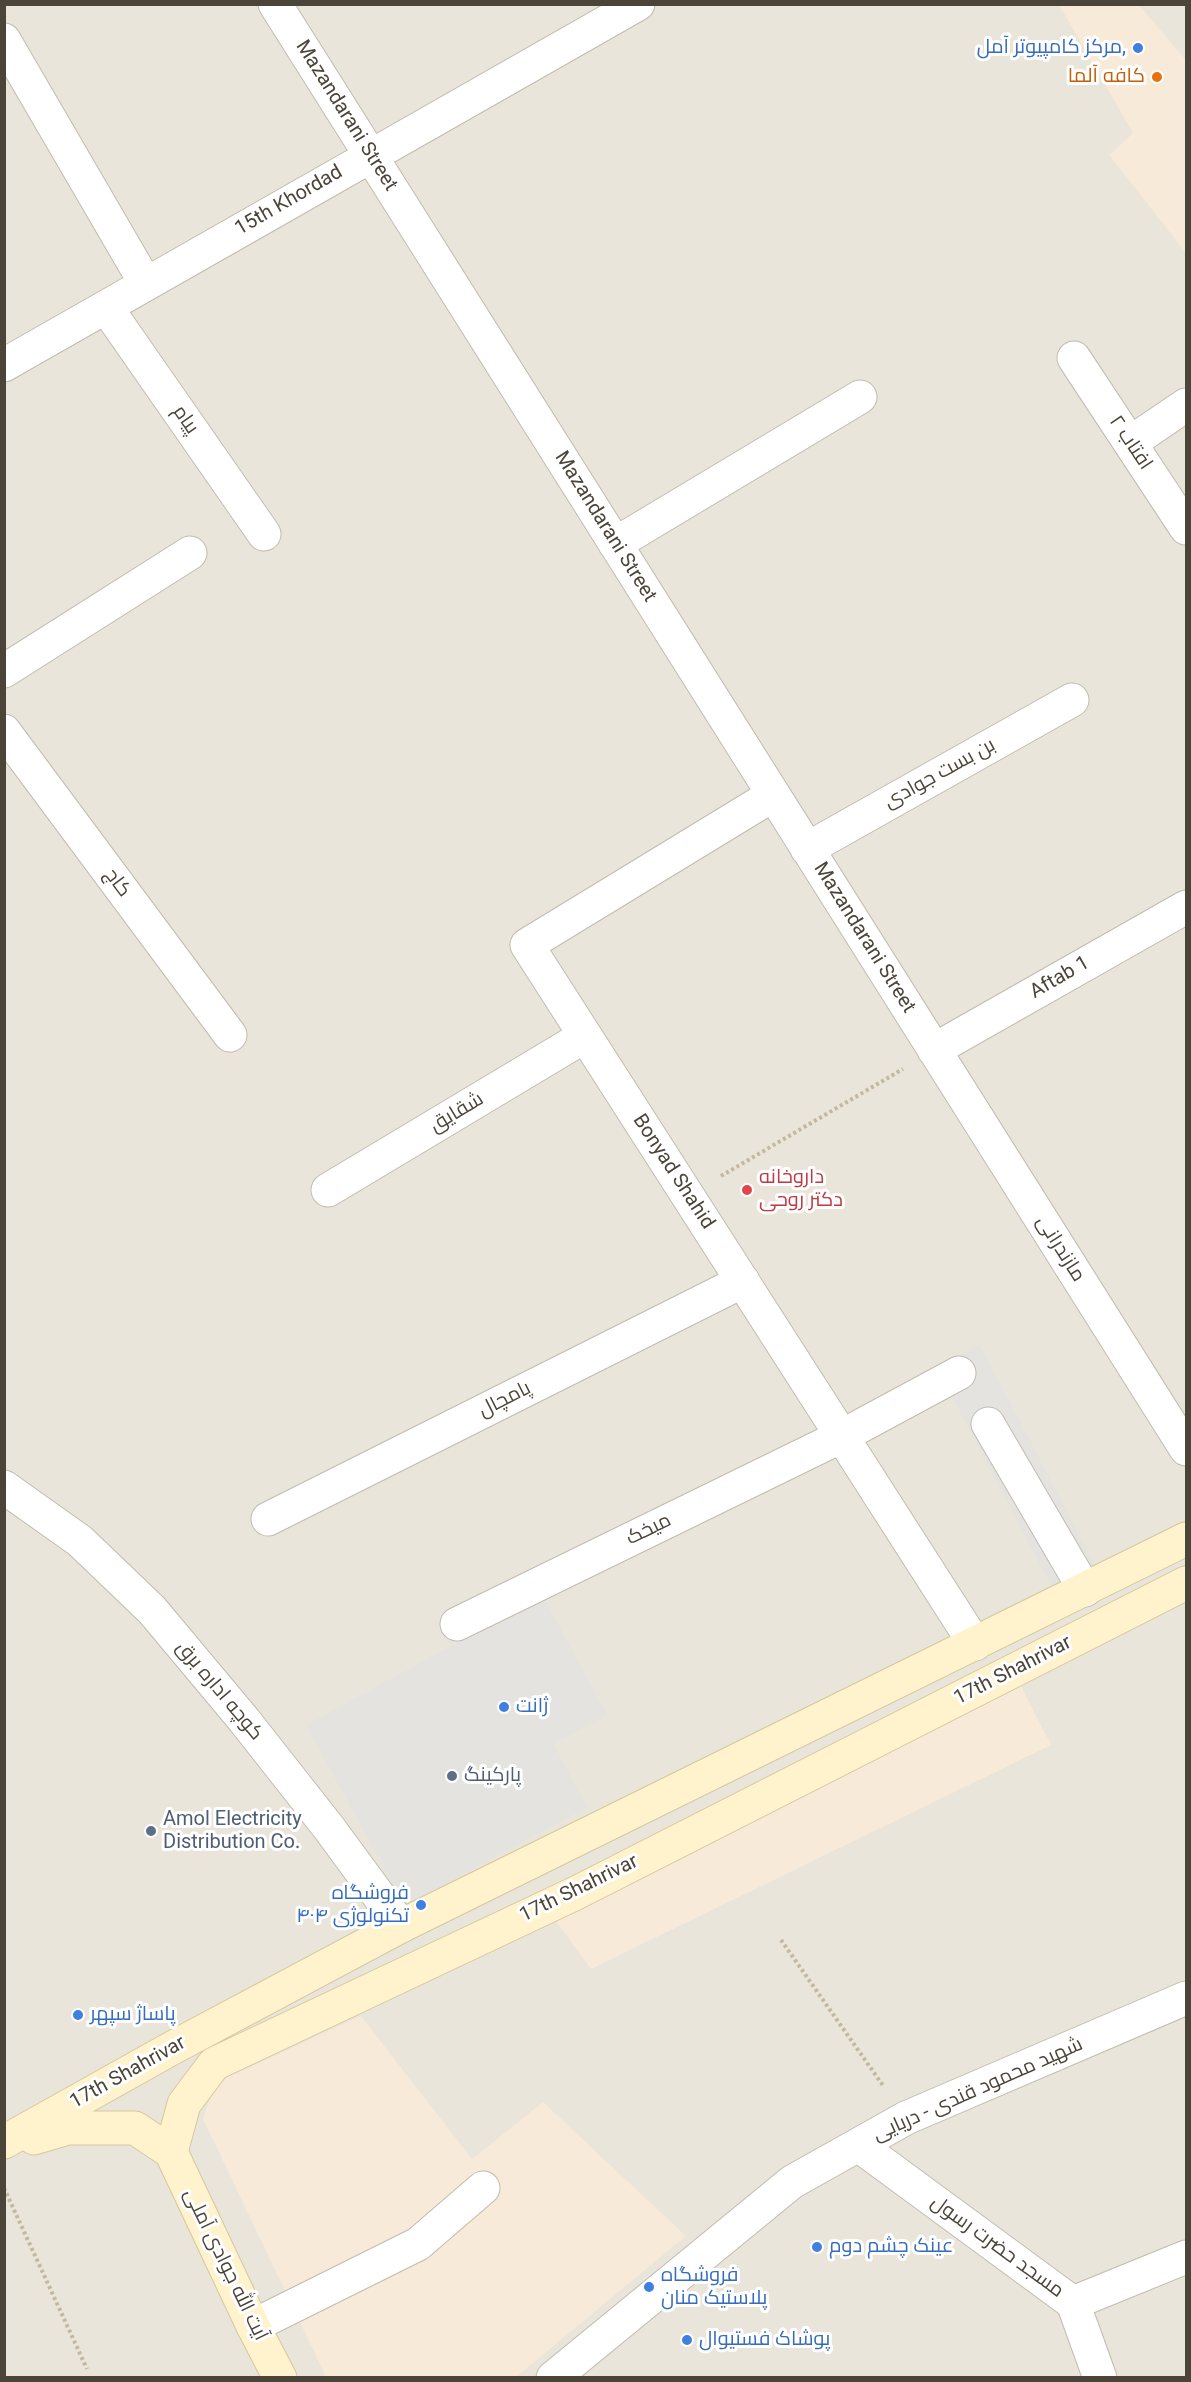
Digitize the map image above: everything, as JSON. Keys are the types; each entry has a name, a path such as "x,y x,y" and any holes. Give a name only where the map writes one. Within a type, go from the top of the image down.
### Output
{"main road":[{"name":"17th Shahrivar","path":"4,2144 174,2047 400,1926 1186,1539"},
{"name":"17th Shahrivar","path":"4,2144 68,2128 135,2128 171,2152 184,2104 214,2064 576,1893 1186,1583"},
{"name":"آیت الله جوادی آملی","path":"171,2152 280,2378"}],"street":[{"name":"Mazandarani Street","path":"275,4 934,1050"},
{"name":"15th Khordad","path":"4,365 370,155 597,15 638,4"},
{"path":"4,40 146,284"},
{"name":"پیام","path":"106,307 264,534"},
{"name":"افتاب ۲","path":"1074,358 1186,528"},
{"path":"615,544 860,397"},
{"path":"1130,443 1186,405"},
{"path":"4,671 190,553"},
{"name":"بن بست جوادی","path":"807,849 1072,700"},
{"name":"کاج","path":"4,732 230,1035"},
{"name":"Bonyad Shahid","path":"773,795 526,945 975,1644"},
{"name":"Aftab 1","path":"934,1050 1186,907"},
{"name":"شقایق","path":"328,1190 585,1036"},
{"name":"مازندرانی","path":"934,1050 1186,1449"},
{"name":"پامچال","path":"268,1519 743,1281"},
{"name":"میخک","path":"457,1624 842,1436 959,1374"},
{"path":"988,1424 1084,1590"},
{"name":"کوچه اداره برق","path":"4,1487 80,1541 152,1610 329,1828 400,1926"},
{"name":"شهید محمود قندی - دریایی","path":"553,2378 792,2182 906,2118 1186,1998"},
{"name":"مسجد حضرت رسول","path":"858,2145 1073,2303 1100,2378"},
{"path":"253,2326 418,2244 483,2188"},
{"path":"1073,2303 1186,2257"}],"path":[{"path":"688,1195 934,1050"},
{"path":"781,1940 906,2118"},
{"path":"4,2188 87,2369"}],"shaded area":[{"path":"5,5 1186,5 1186,2377 5,2378"},
{"path":"1059,5 1139,5 1186,60 1186,253 1109,155 1133,133"},
{"path":"980,1345 1098,1571 1055,1593 946,1385 884,1417 875,1399"},
{"name":"پارکینگ","path":"543,1596 607,1715 553,1744 587,1807 405,1906 306,1725"},
{"path":"1021,1686 1051,1745 591,1969 553,1917"},
{"path":"361,2016 472,2159 543,2102 686,2236 516,2377 326,2377 203,2119 215,2083"}],"place":[{"name":"مركز كامپيوتر آمل,","path":"1138,48"},
{"name":"کافه آلما","path":"1157,77"},
{"name":"داروخانه دکتر روحی","path":"747,1190"},
{"name":"ژانت","path":"504,1707"},
{"name":"پارکینگ","path":"452,1776"},
{"name":"Amol Electricity Distribution Co.","path":"151,1831"},
{"name":"فروشگاه تکنولوژی ۴۰۴","path":"421,1905"},
{"name":"پاساژ سپهر","path":"78,2015"},
{"name":"عینک چشم دوم","path":"817,2247"},
{"name":"فروشگاه پلاستیک منان","path":"649,2287"},
{"name":"پوشاک فستیوال","path":"687,2340"}]}
